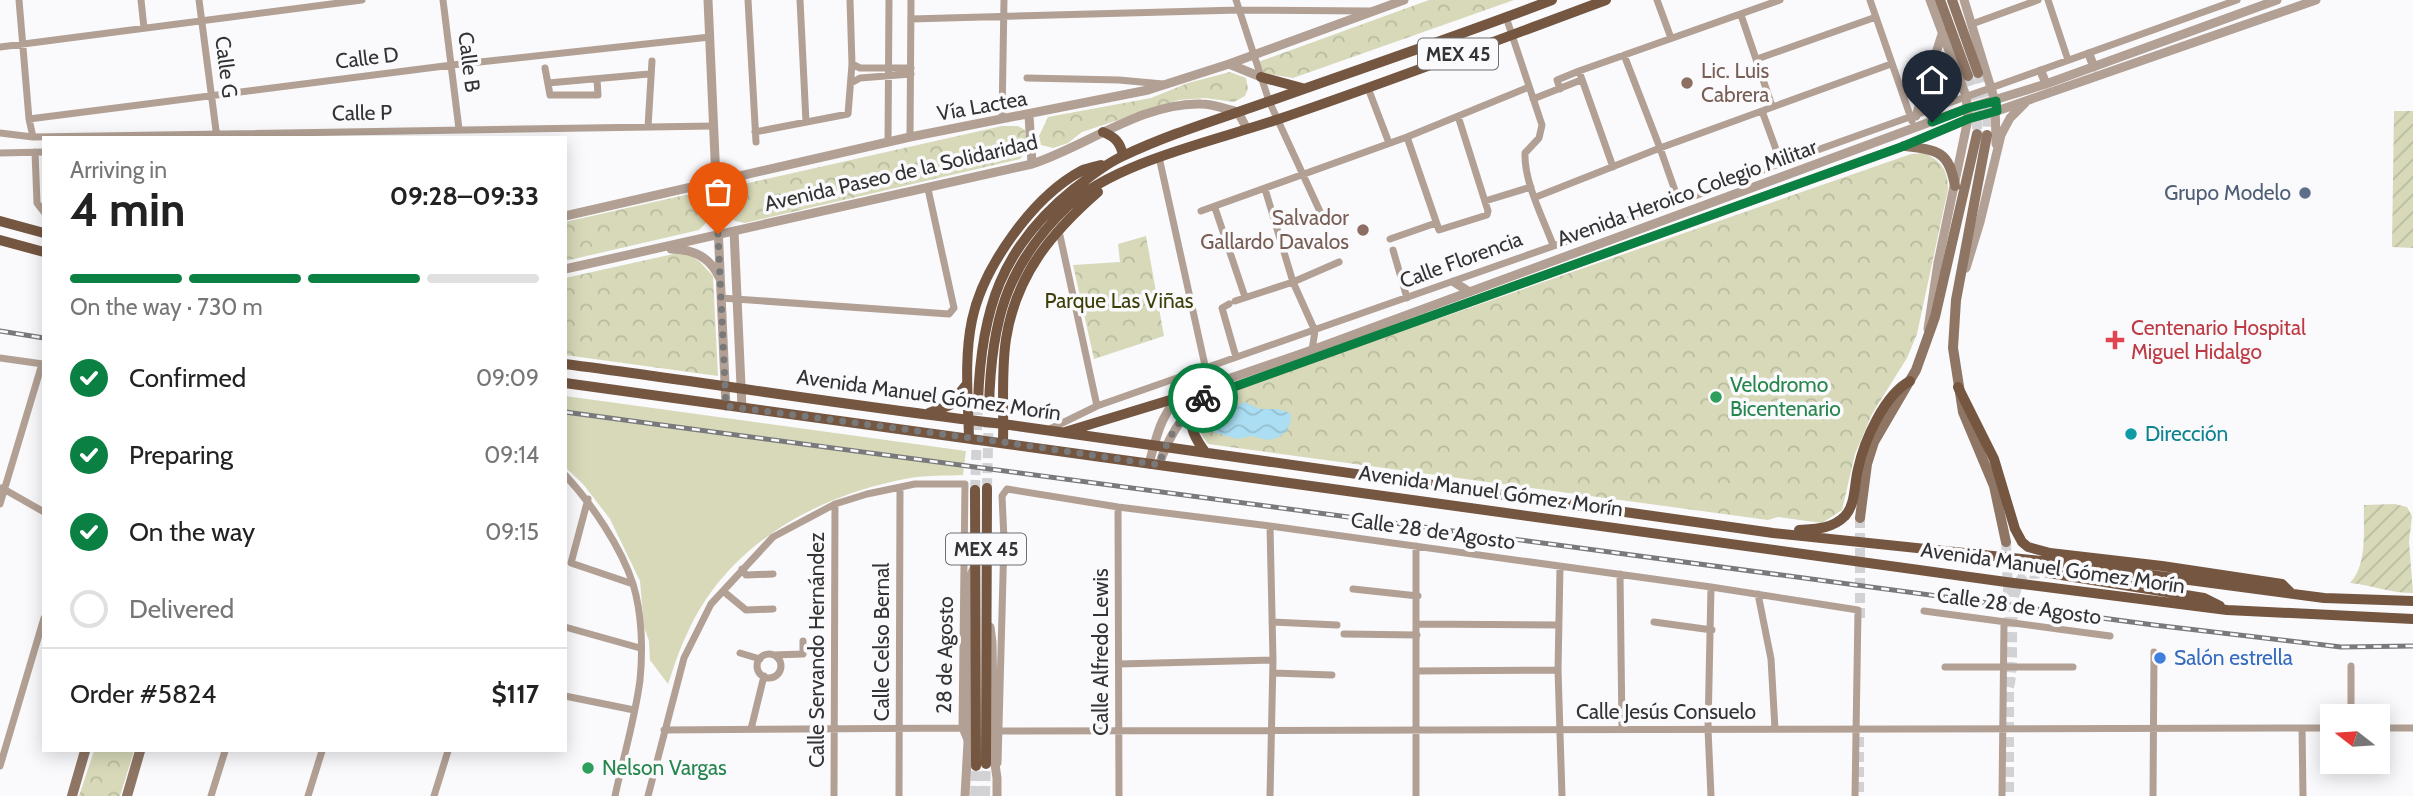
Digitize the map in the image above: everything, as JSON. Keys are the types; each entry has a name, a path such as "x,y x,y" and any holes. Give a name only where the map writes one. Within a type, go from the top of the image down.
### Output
{"main road":[{"name":"MEX 45","path":"978,402 979,363 986,319 1007,266 1031,231 1058,202 1111,162 1123,155 1302,88 1552,0"},
{"name":"MEX 45","path":"989,407 994,336 1013,277 1040,235 1069,205 1116,176 1159,157 1277,120 1606,0"},
{"path":"1940,0 1973,75 1952,0"},
{"path":"1261,77 1302,88"},
{"path":"1103,132 1115,137 1121,145 1123,155"},
{"path":"1860,518 1867,464 1874,442 1910,381 1926,345 1982,134 1956,300 1953,348 1963,412 1994,486 2006,542"},
{"path":"1904,146 1930,149 1946,158 1951,166 1955,187"},
{"path":"969,438 968,348 972,318 981,292 1006,246 1029,214 1082,170 1111,162"},
{"path":"1003,442 1004,356 1020,288 1036,257 1059,230 1116,176"},
{"path":"0,221 42,232"},
{"path":"0,240 42,251"},
{"name":"Avenida Manuel Gómez Morín","path":"567,364 1773,533 2193,575"},
{"path":"1773,533 1826,528 1845,515 1851,506 1867,439 1900,386 1910,381"},
{"name":"Avenida Manuel Gómez Morín","path":"567,383 2006,582 2227,610 2413,619"},
{"path":"921,414 950,405 967,384"},
{"path":"1958,387 1994,459 2018,536 2028,547 2050,553 2193,575 2282,584 2290,592 2341,599 2413,601"},
{"path":"1064,433 1180,397"},
{"path":"1189,410 1195,439 1206,453"},
{"name":"MEX 45","path":"974,568 976,487"},
{"name":"MEX 45","path":"976,487 986,610"},
{"path":"1437,504 1442,495 1448,494 1490,499 1503,496"},
{"path":"2050,553 2061,563"},
{"path":"2074,564 2087,557"},
{"path":"974,568 981,765 986,610"},
{"path":"2049,573 2204,598 2227,610"},
{"path":"72,796 85,752"},
{"path":"127,796 140,752"}],"street":[{"path":"19,0 29,119 33,137"},
{"path":"141,0 144,27"},
{"name":"Calle G","path":"199,0 217,135"},
{"path":"0,47 362,0"},
{"name":"Calle B","path":"443,0 459,129"},
{"path":"708,0 726,406"},
{"path":"748,0 756,142"},
{"path":"800,0 806,122"},
{"path":"755,132 848,114 852,64 850,0"},
{"path":"888,142 889,0"},
{"path":"910,137 911,0"},
{"path":"1002,119 1004,0"},
{"path":"1236,0 1269,101 1323,218"},
{"name":"Vía Lactea","path":"567,216 910,137 1168,85 1404,0"},
{"path":"1657,0 1671,38"},
{"path":"1560,89 1557,80 1579,71 1780,0"},
{"path":"1870,0 1891,64 1914,117"},
{"path":"1926,345 1938,263 1968,119 1966,96 1930,0"},
{"path":"1964,0 1996,106 1995,157"},
{"path":"1972,24 2038,0"},
{"path":"2048,0 2068,60"},
{"path":"1992,89 2224,2 2237,0"},
{"name":"Avenida Heroico Colegio Militar","path":"1159,446 1202,398 1904,146 2046,84 2277,0"},
{"name":"Avenida Heroico Colegio Militar","path":"1154,464 1168,410 1180,397 1968,108 2029,100 2316,0"},
{"path":"911,19 1239,10 1371,11"},
{"path":"1741,15 1772,106"},
{"path":"1506,17 1542,125 1539,138 1525,153 1531,187 1553,245"},
{"path":"1757,60 1876,17"},
{"path":"1914,129 1914,117 1943,31"},
{"name":"Calle D","path":"29,119 211,94 710,37"},
{"path":"2089,54 2094,67"},
{"path":"1624,55 1679,202"},
{"path":"648,127 649,74 652,61"},
{"path":"852,64 860,68 888,72"},
{"path":"1229,64 1261,77"},
{"path":"1536,197 1772,106 1891,64"},
{"path":"545,68 550,95 598,95 597,79"},
{"path":"851,83 860,78 888,72 911,71"},
{"path":"1579,71 1614,167"},
{"path":"2042,71 2046,84"},
{"path":"548,83 649,74"},
{"path":"1027,78 1119,80 1168,85"},
{"path":"1119,80 1119,97"},
{"path":"1533,99 1581,80"},
{"path":"1201,211 1408,137 1529,87"},
{"path":"1368,88 1389,144"},
{"name":"Calle Florencia","path":"1047,431 1097,406 1206,370 1679,202 1966,96 1992,89"},
{"path":"1956,300 1980,222 2001,135 2010,118 2029,100"},
{"name":"Avenida Paseo de la Solidaridad","path":"567,269 1032,164 1053,158 1132,120 1169,108 1201,104 1238,112"},
{"path":"1762,111 1782,163"},
{"path":"1238,112 1247,129"},
{"path":"1029,115 1032,164"},
{"path":"1408,137 1438,228 1442,230 1487,215 1458,116"},
{"name":"Calle P","path":"125,136 713,126"},
{"name":"Calle P","path":"0,134 42,137"},
{"path":"0,153 39,152 37,203 42,209"},
{"path":"1159,157 1206,370"},
{"path":"1485,201 1531,187"},
{"path":"721,298 949,314 954,307 928,189"},
{"path":"1265,190 1293,282 1315,331 1312,350"},
{"path":"1215,208 1245,298"},
{"path":"1390,239 1436,223"},
{"path":"1059,230 1097,406"},
{"path":"734,231 742,408"},
{"path":"652,249 680,249 699,255 713,266 720,283"},
{"path":"1393,250 1407,298"},
{"path":"1236,358 1222,308 1339,262"},
{"path":"1454,282 1468,291"},
{"path":"0,358 42,364"},
{"path":"0,503 2,488 42,367"},
{"path":"567,477 588,499 613,542 633,584 640,623 640,679 615,796"},
{"path":"648,796 684,658 711,604 773,537 835,504 901,487 915,484 976,487"},
{"name":"Calle Celso Bernal","path":"899,796 901,487"},
{"name":"28 de Agosto","path":"968,741 962,728 976,487"},
{"path":"2,488 42,511"},
{"name":"Calle 28 de Agosto","path":"1000,731 1004,491 1007,489 1118,507 1620,574 1858,610 1857,729"},
{"path":"588,499 570,563 633,584"},
{"name":"Calle Servando Hernández","path":"834,796 835,504"},
{"name":"Calle Alfredo Lewis","path":"1118,507 1119,796"},
{"path":"1270,526 1273,660 1270,796"},
{"path":"1416,546 1416,796"},
{"path":"1560,567 1558,670 1562,796"},
{"name":"MEX 45","path":"965,796 968,741 968,599 969,579 974,568"},
{"path":"742,569 746,575 773,574"},
{"path":"1620,574 1622,729"},
{"path":"1711,587 1711,796"},
{"path":"1353,589 1418,596"},
{"path":"723,591 746,610 773,609"},
{"path":"1758,594 1771,659 1775,729"},
{"name":"MEX 45","path":"986,610 992,642 997,796"},
{"name":"Calle 28 de Agosto","path":"1923,611 2110,636"},
{"path":"1272,622 1336,625"},
{"path":"1654,622 1712,630"},
{"path":"2002,796 2004,622"},
{"path":"1417,624 1558,625"},
{"path":"0,766 42,625"},
{"path":"567,628 640,648"},
{"path":"1344,634 1417,635"},
{"path":"774,655 780,660 780,672 774,677 764,676 758,670 760,659 766,655 803,654 803,641"},
{"path":"2153,796 2154,652"},
{"path":"740,653 760,659"},
{"path":"1119,664 1273,660"},
{"path":"2351,666 2351,704"},
{"path":"1945,667 2073,667"},
{"path":"1417,671 1558,670"},
{"path":"1273,673 1332,674"},
{"path":"752,726 764,676"},
{"path":"567,696 634,710"},
{"path":"664,730 752,726 834,729 962,728"},
{"path":"2302,728 2303,796"},
{"name":"Calle Jesús Consuelo","path":"1000,731 2320,728"},
{"path":"2390,728 2413,728"},
{"path":"1855,796 1857,729"},
{"path":"997,778 1000,731"},
{"path":"211,796 225,752"},
{"path":"308,796 321,752"},
{"path":"434,796 448,752"}],"green space":[{"path":"1429,0 1514,0 1293,78 1263,73 1258,62"},
{"path":"1230,72 1246,78 1248,89 1245,96 1234,102 1205,98 1179,100 1082,132 1068,143 1053,148 1041,145 1039,136 1048,117 1151,98 1188,83"},
{"path":"2394,111 2413,111 2413,248 2392,247"},
{"path":"1002,126 1018,126 1025,130 1028,150 1020,159 745,223 735,221 726,214 726,198 735,186"},
{"path":"1924,153 1942,167 1947,176 1948,189 1917,334 1907,358 1872,414 1855,454 1842,510 1822,523 1778,517 1768,520 1208,444 1198,428 1197,414 1202,401 1911,154"},
{"path":"694,193 703,195 711,204 707,222 699,230 567,261 567,222"},
{"name":"Parque Las Viñas","path":"1146,236 1164,336 1094,359 1073,265 1120,262 1118,244"},
{"path":"678,253 690,255 713,276 718,376 567,355 567,278"},
{"path":"567,396 966,451 963,475 916,477 842,497 809,511 751,550 726,574 704,602 684,640 668,684 650,660 640,581 610,519 583,484 567,469"},
{"path":"2395,504 2407,507 2412,516 2409,542 2413,593 2350,583 2362,557 2364,505"},
{"path":"94,752 134,752 120,796 79,796"}],"water":[{"path":"1244,402 1260,409 1278,409 1290,413 1287,431 1277,438 1267,440 1251,436 1237,439 1213,432 1211,426 1216,415"}],"tunnel":[{"path":"1978,73 1988,108 1987,135"},
{"path":"1968,76 1977,104 1977,134"},
{"path":"975,490 978,402"},
{"path":"987,488 989,407"},
{"path":"1860,518 1860,620"},
{"path":"2006,542 2009,613 2009,796"},
{"path":"2009,687 2013,609 2019,582 2026,574 2049,573"},
{"path":"1859,737 1859,796"},
{"path":"985,796 986,764"},
{"path":"975,796 976,766"}],"railway":[{"path":"0,331 42,338"},
{"path":"567,412 2154,625 2341,647 2413,646"}],"way so far":[{"path":"718,234 726,406 1159,465 1165,447 1189,410 1203,398"}],"place":[{"name":"Lic. Luis Cabrera","path":"1687,83"},
{"name":"Grupo Modelo","path":"2305,193"},
{"name":"Salvador Gallardo Davalos","path":"1363,230"},
{"name":"Centenario Hospital Miguel Hidalgo","path":"2115,340"},
{"name":"Velodromo Bicentenario","path":"1716,397"},
{"name":"Dirección","path":"2131,434"},
{"name":"Salón estrella","path":"2160,658"},
{"name":"Nelson Vargas","path":"588,768"}],"route":[{"path":"1203,398 1904,146 1968,119 1997,111 1996,101 1932,122"}]}
